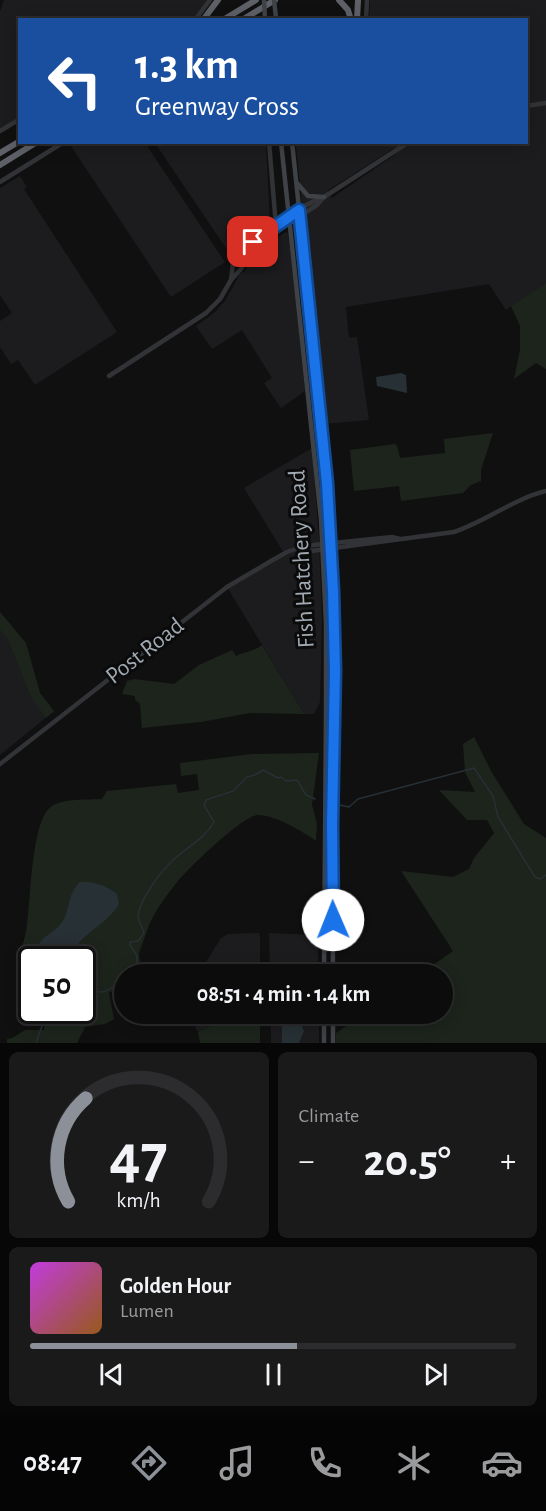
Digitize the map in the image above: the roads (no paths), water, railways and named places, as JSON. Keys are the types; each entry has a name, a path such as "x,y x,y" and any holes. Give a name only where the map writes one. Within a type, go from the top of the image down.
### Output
{"highway":[{"path":"204,18 218,0"},
{"path":"226,18 256,0"},
{"path":"245,18 275,0"},
{"path":"339,0 348,10 350,18"},
{"path":"357,18 358,0"},
{"path":"0,151 18,141"},
{"path":"1,165 34,144"}],"main road":[{"path":"264,0 265,18"},
{"path":"275,0 276,18"},
{"name":"Fish Hatchery Road","path":"281,144 299,295 323,550 326,624 324,964"},
{"name":"Fish Hatchery Road","path":"292,144 326,465 331,542 335,643 332,824 333,964"},
{"path":"296,180 299,188 308,196 324,197"},
{"path":"299,295 304,305 309,305"},
{"path":"300,312 305,312 310,321"},
{"path":"315,455 326,465"},
{"path":"326,624 330,628 335,643"},
{"path":"324,1024 324,1043"},
{"path":"333,1024 333,1043"}],"street":[{"path":"196,18 210,0"},
{"path":"366,18 367,0"},
{"path":"528,106 546,103"},
{"path":"0,130 18,120"},
{"path":"0,182 61,144"},
{"path":"269,144 276,226"},
{"path":"398,144 401,148"},
{"path":"233,268 235,270 256,245 290,220 299,210 324,197 406,144"},
{"path":"110,376 206,313 220,299 253,242 276,226 299,217 324,197"},
{"path":"231,280 234,262 240,265"},
{"name":"Post Road","path":"297,548 304,552 454,532 526,496 546,490"},
{"name":"Post Road","path":"0,764 227,587 282,554 297,548 322,543 392,537 400,539"}],"waterway":[{"path":"340,805 349,807 358,799 474,768 493,796 498,817 535,877 540,879 546,875"},
{"path":"137,964 137,956 130,942 138,941 144,933 139,921 139,909 166,868 205,834 214,822 204,805 206,800 233,791 247,777 263,770 286,781 297,780 306,795 315,799"},
{"path":"96,992 102,992 114,986"},
{"path":"36,1043 43,1024"}]}
